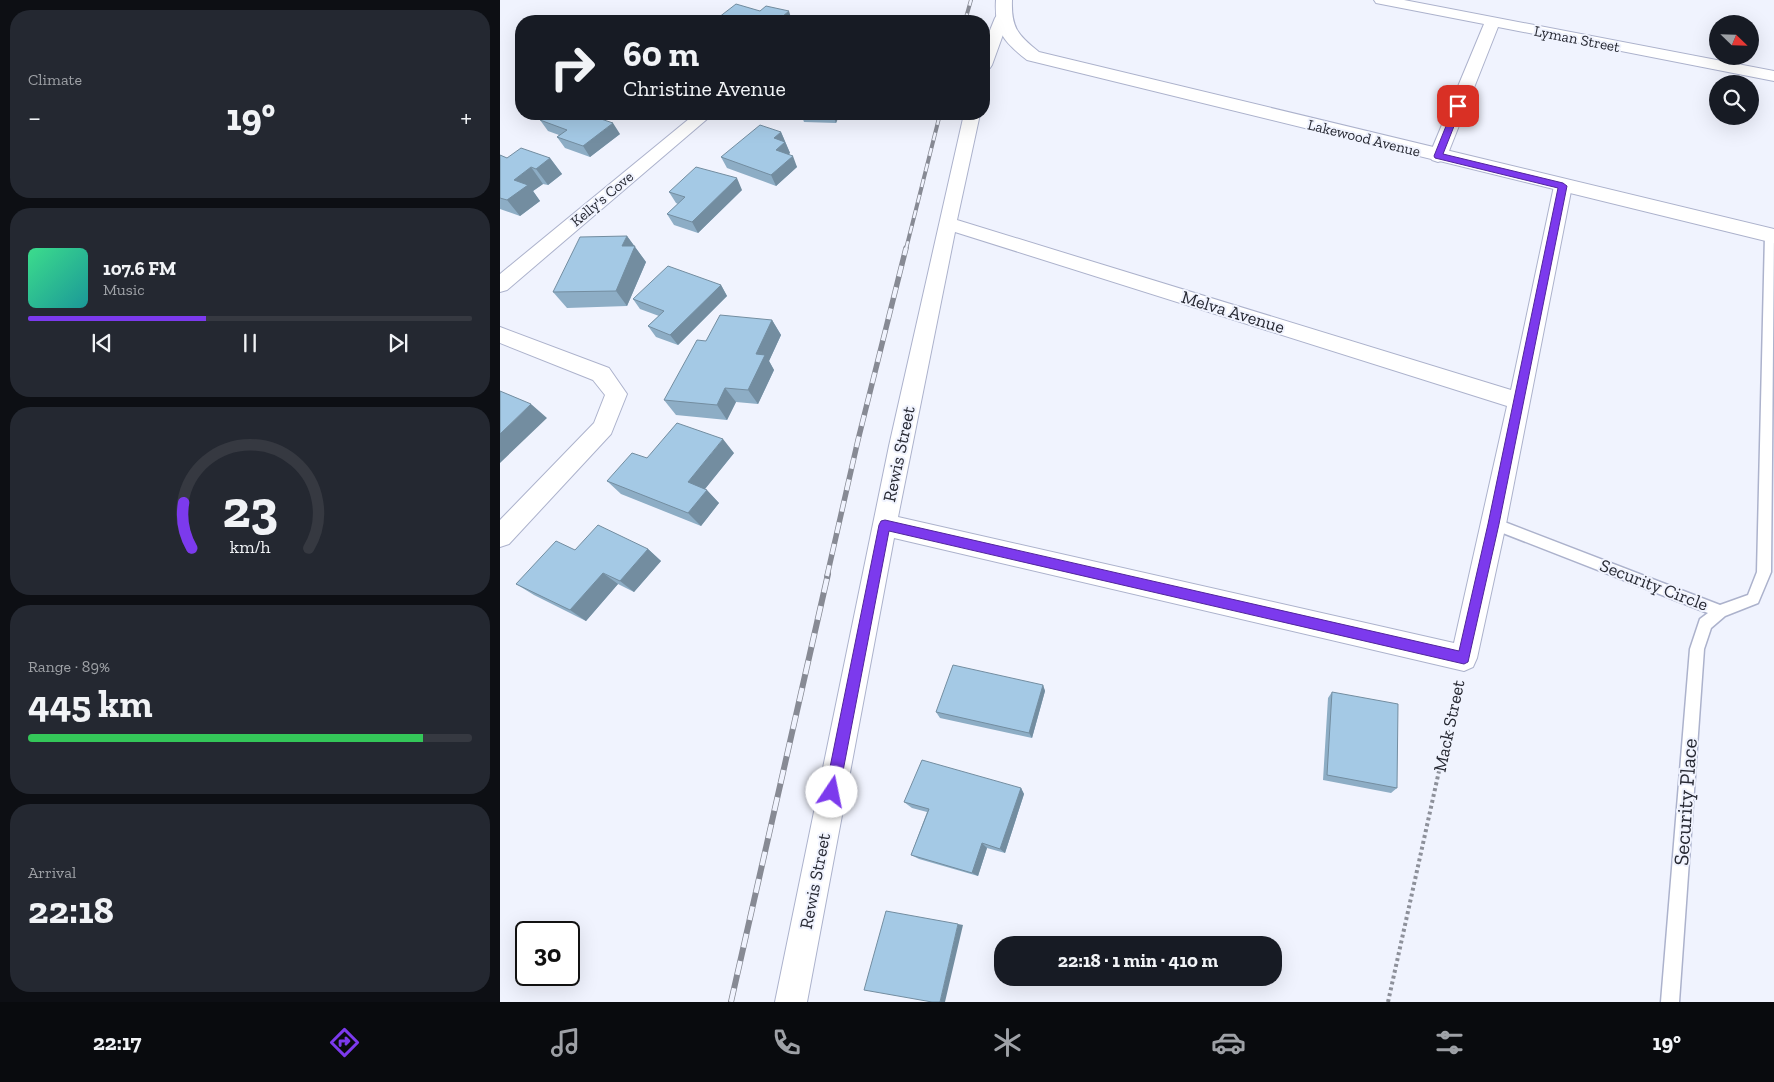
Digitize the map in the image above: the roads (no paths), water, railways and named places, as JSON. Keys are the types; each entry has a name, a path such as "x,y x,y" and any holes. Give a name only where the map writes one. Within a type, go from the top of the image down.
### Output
{"street":[{"name":"Lyman Street","path":"1381,0 1774,76"},
{"path":"990,47 1003,9"},
{"name":"Lakewood Avenue","path":"1003,9 1012,40 1033,56 1438,156 1772,235"},
{"path":"1438,156 1492,22"},
{"name":"Kelly's Cove","path":"500,285 697,120"},
{"name":"Rewis Street","path":"791,1002 885,525 947,223 971,120"},
{"name":"Mack Street","path":"885,525 1464,658 1494,524 1563,186"},
{"name":"Melva Avenue","path":"947,223 1519,401"},
{"path":"500,335 601,374 616,394 603,428 500,536"}],"lane":[{"name":"Security Circle","path":"1494,524 1720,611 1752,599 1764,572 1772,235"},
{"name":"Security Place","path":"1670,1002 1697,649 1705,624 1720,611"}],"railway":[{"path":"967,15 971,0"},
{"path":"906,249 938,120"},
{"path":"827,576 858,440 906,248"},
{"path":"731,1002 828,574"}]}
